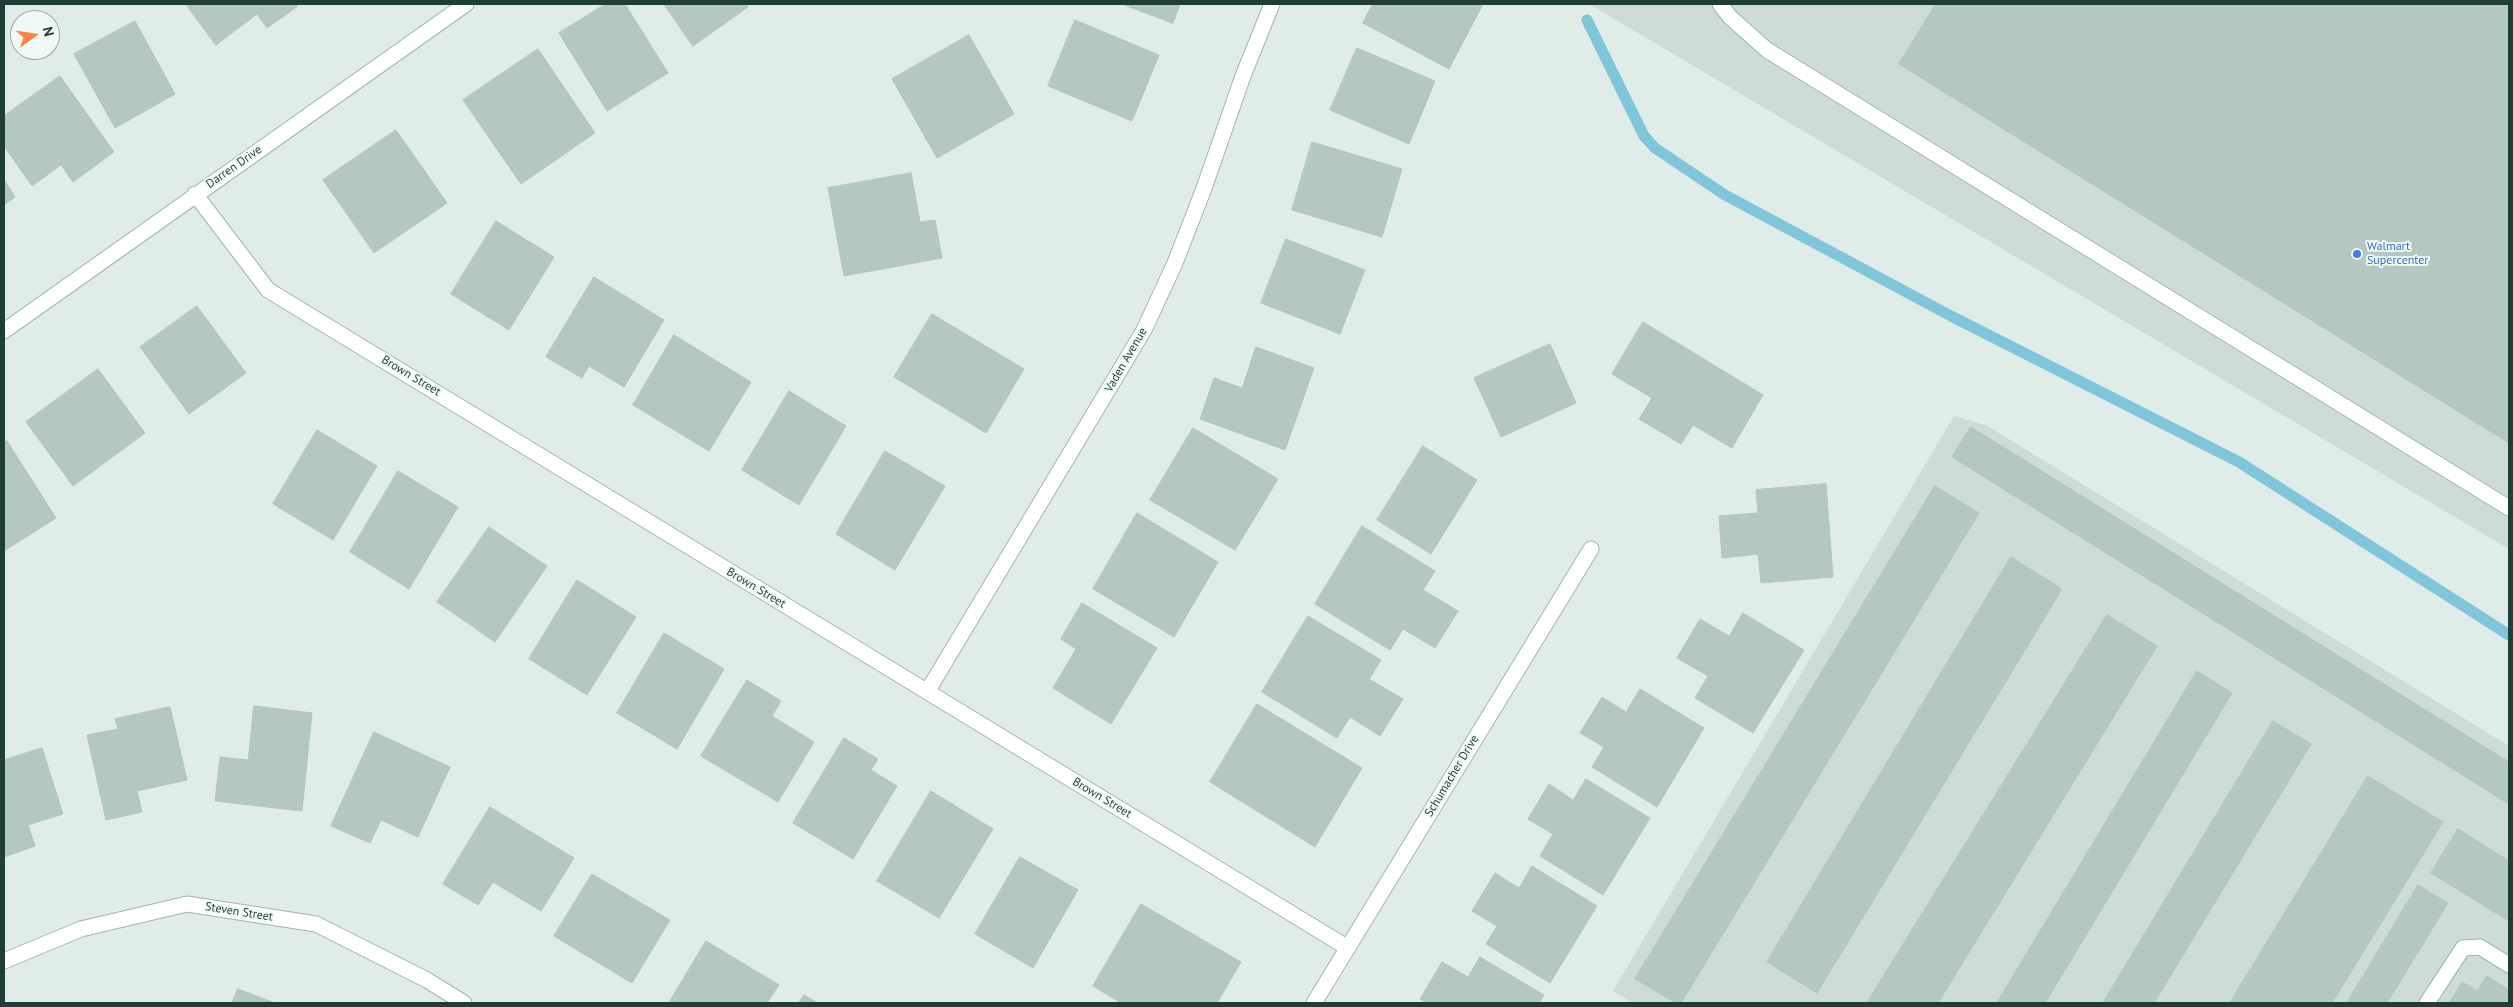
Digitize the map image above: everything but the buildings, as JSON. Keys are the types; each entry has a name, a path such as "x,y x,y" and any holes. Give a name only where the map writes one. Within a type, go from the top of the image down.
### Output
{"street":[{"name":"Darren Drive","path":"4,331 466,4"},
{"name":"Vaden Avenue","path":"928,692 1144,330 1175,263 1203,191 1243,76 1272,4"},
{"path":"1720,4 1730,17 1767,50 2509,508"},
{"name":"Brown Street","path":"195,194 268,290 1348,948"},
{"name":"Schumacher Drive","path":"1314,1003 1591,549"},
{"name":"Steven Street","path":"4,961 81,928 187,904 316,924 427,980 464,1003"},
{"path":"2427,1003 2463,948 2480,947 2509,965"}],"shaded area":[{"name":"Walmart Supercenter","path":"1589,4 2509,4 2509,549"},
{"path":"1954,416 1986,425 2509,746 2509,1003 1633,1003 1613,991"}],"waterway":[{"path":"1587,20 1644,136 1655,148 1725,195 1951,316 2239,462 2509,635"}],"place":[{"name":"Walmart Supercenter","path":"2357,254"}]}
